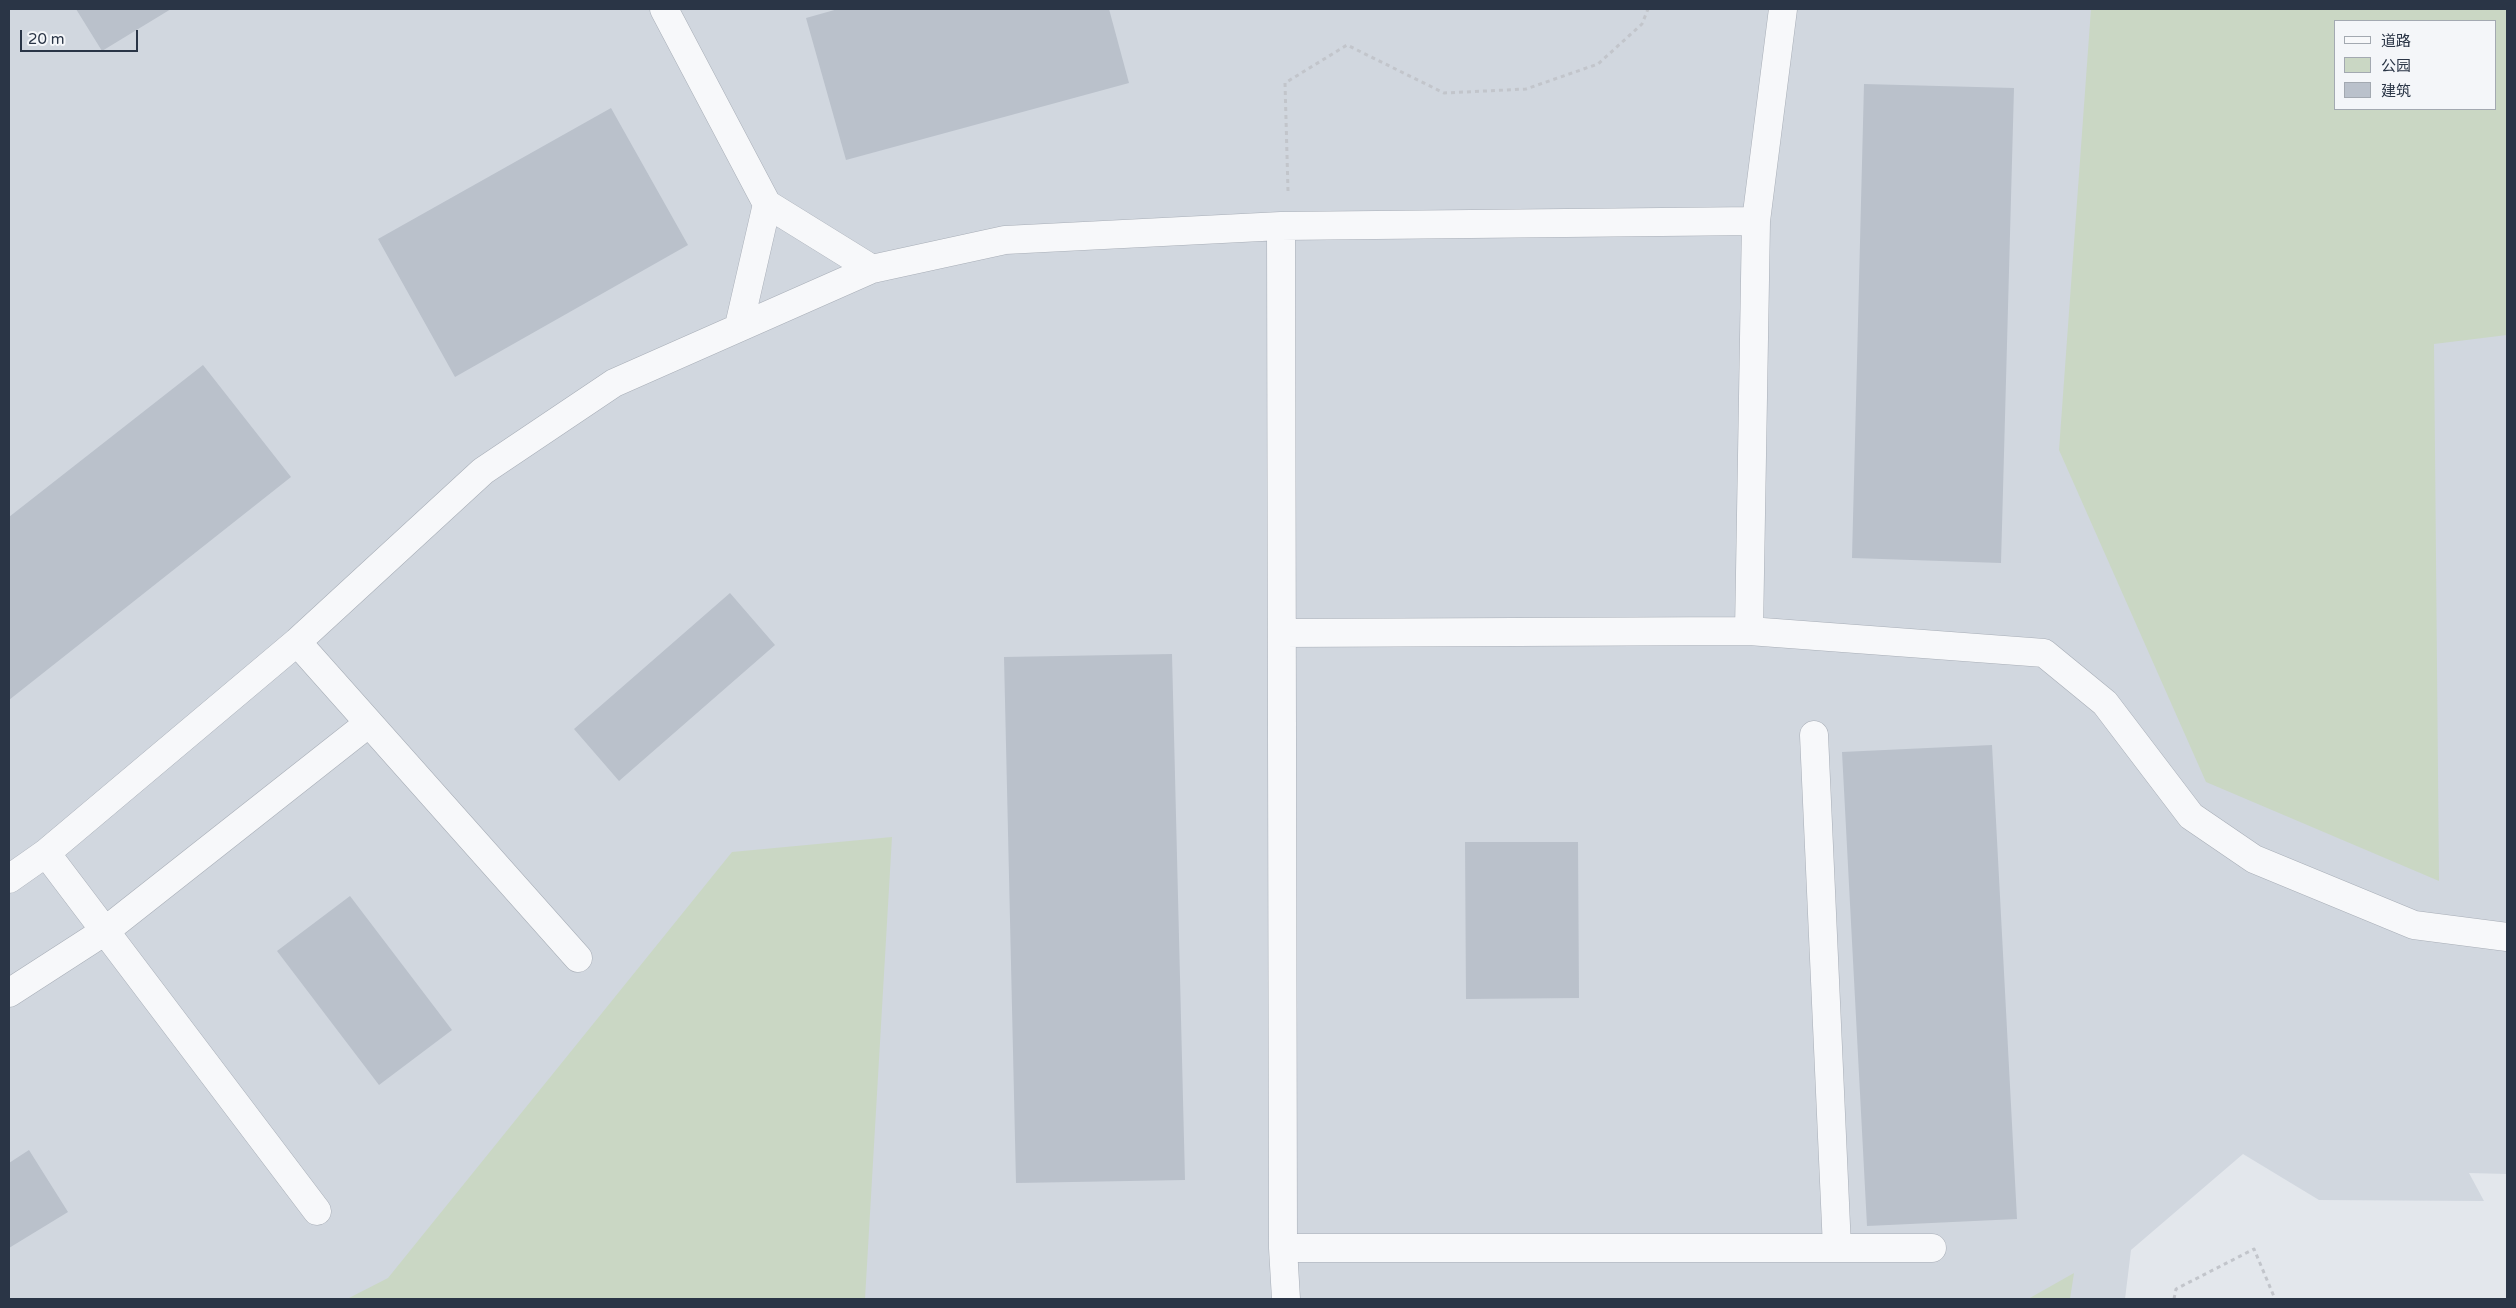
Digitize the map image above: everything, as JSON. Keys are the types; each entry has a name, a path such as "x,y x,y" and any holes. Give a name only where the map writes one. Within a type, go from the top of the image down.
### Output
{"street":[{"path":"664,9 767,204 872,269"},
{"path":"1749,631 1756,221 1783,9"},
{"path":"739,326 767,204"},
{"path":"9,879 46,853 297,642 483,471 614,383 739,326 872,269 1004,240 1281,226 1756,221"},
{"path":"1281,226 1283,1248 1286,1299"},
{"path":"1282,633 1749,631 2044,653 2105,703 2191,816 2254,859 2414,925 2507,937"},
{"path":"297,642 578,958"},
{"path":"9,993 105,932 369,723"},
{"path":"1814,735 1837,1248"},
{"path":"46,853 317,1211"},
{"path":"1283,1248 1932,1248"}],"path":[{"path":"1288,192 1285,83 1347,45 1444,93 1526,89 1598,64 1642,24 1648,9"},
{"path":"2174,1299 2176,1289 2254,1249 2275,1299"}],"shaded area":[{"path":"9,9 2507,9 2507,1174 2469,1173 2484,1201 2319,1200 2243,1154 2131,1250 2125,1299 9,1299"}],"green space":[{"path":"2091,9 2507,9 2507,335 2434,344 2439,881 2206,782 2059,450"},
{"path":"892,837 865,1299 347,1299 388,1278 732,852"},
{"path":"2074,1273 2070,1299 2028,1299"}],"building":[{"path":"76,9 171,9 102,51"},
{"path":"838,9 1109,9 1129,83 846,160 806,18"},
{"path":"1864,84 2014,88 2001,563 1852,558"},
{"path":"611,108 688,245 455,377 378,239"},
{"path":"203,365 291,477 9,700 9,517"},
{"path":"730,593 775,645 619,781 574,729"},
{"path":"1172,654 1185,1180 1016,1183 1004,657"},
{"path":"1992,745 2017,1219 1867,1226 1842,752"},
{"path":"1465,842 1578,842 1579,998 1466,999"},
{"path":"350,896 452,1030 379,1085 277,951"},
{"path":"29,1150 68,1212 9,1248 9,1163"}]}
